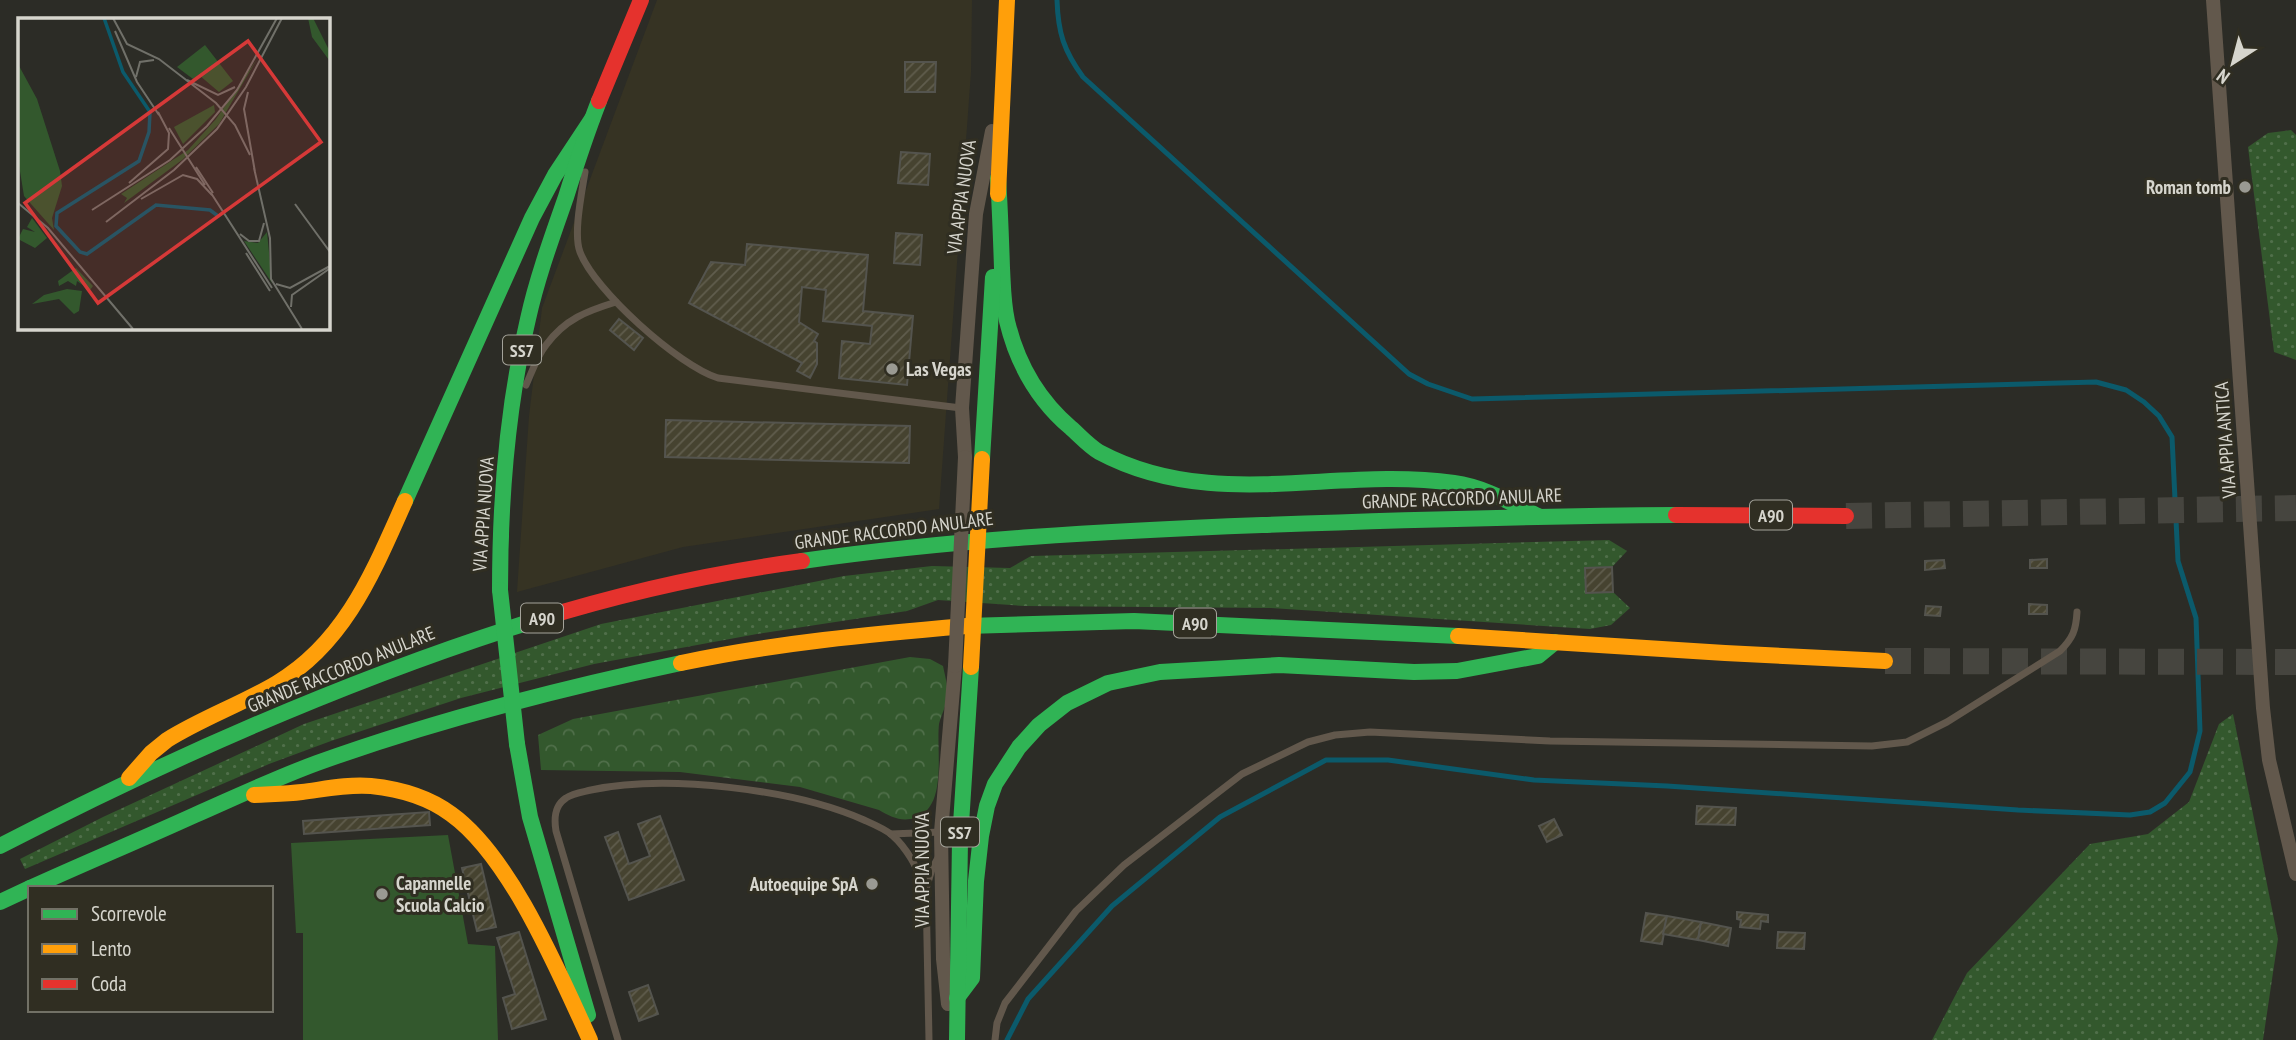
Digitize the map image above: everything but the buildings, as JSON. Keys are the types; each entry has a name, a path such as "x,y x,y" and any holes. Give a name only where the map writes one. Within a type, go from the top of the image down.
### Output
{"main road":[{"name":"VIA APPIA NUOVA","path":"595,1040 530,817 517,744 500,590 500,531 512,411 527,322 592,119 641,0"},
{"name":"VIA APPIA NUOVA","path":"955,1040 963,666 982,459 1007,2"},
{"path":"122,786 154,749 278,682 314,655 346,621 369,582 532,218 555,175 592,119"},
{"path":"998,178 1004,305 1017,352 1036,390 1051,410 1075,435 1099,453 1124,466 1155,476 1230,485 1279,486 1397,479 1455,484 1495,494 1539,517"},
{"name":"GRANDE RACCORDO ANULARE","path":"0,846 122,786 319,698 473,640 615,597 689,581 880,550 1133,530 1539,517 1697,514 1846,516"},
{"name":"A90","path":"34,886 238,795 313,764 391,737 621,674 811,640 873,633 1065,621 1151,621 1370,629 1885,661"},
{"path":"957,998 972,978 976,881 981,836 995,784 1013,755 1034,730 1081,695 1108,683 1146,674 1218,667 1292,665 1414,672 1457,671 1538,656 1555,642"},
{"path":"238,795 371,786 412,794 452,813 481,839 507,876 556,968 590,1040"},
{"name":"A90","path":"0,902 28,889"}],"street":[{"name":"VIA APPIA ANTICA","path":"2213,0 2263,708 2269,760 2296,874"},
{"name":"VIA APPIA NUOVA","path":"955,1040 943,960 941,832 963,666 965,457 962,408 975,225 1003,74"}],"lane":[{"path":"592,119 578,218 579,251 593,275 616,302 680,358 718,378 962,408"},
{"path":"512,411 545,345 561,328 585,311 616,302"},
{"path":"995,1040 997,1023 1006,1003 1076,911 1124,865 1242,774 1308,742 1335,735 1370,732 1578,741 1872,746 1906,742 1947,722 2060,652 2071,641 2076,630 2077,612"},
{"path":"618,1040 554,823 557,808 567,797 623,785 677,785 733,789 835,809 891,834 912,858 926,889"},
{"path":"891,834 941,832"},
{"path":"929,1040 926,889 932,869 942,852"}],"shaded area":[{"path":"657,0 972,0 971,72 939,509 683,547 517,592 529,416 542,308"}],"green space":[{"path":"2291,130 2296,135 2296,360 2274,352 2248,147 2268,133"},
{"path":"1609,540 1627,551 1612,567 1586,568 1586,593 1613,592 1630,608 1611,625 1590,629 1271,608 1024,606 938,600 907,611 757,634 594,664 461,698 269,764 25,869 20,859 103,817 304,724 601,624 844,576 932,566 1010,568 1031,556"},
{"path":"910,657 930,659 943,666 947,691 939,724 936,791 925,812 915,818 896,818 879,810 800,787 680,772 541,770 538,735 573,719"},
{"path":"2233,714 2278,939 2263,1040 1932,1040 1967,973 2090,844 2148,834 2189,802 2219,724"},
{"name":"Capannelle Scuola Calcio","path":"448,835 468,944 495,946 498,1040 303,1040 303,933 296,933 291,843"}],"waterway":[{"path":"1007,1040 1028,999 1112,906 1220,817 1326,760 1388,760 1534,780 2130,815 2150,812 2165,803 2190,772 2200,731 2196,618 2178,561 2172,437 2159,416 2126,390 2096,382 1472,399 1428,384 1409,374 1083,77 1063,41 1057,0"}],"tunnel":[{"path":"1846,516 2296,508"},
{"path":"1885,661 2296,662"}],"traffic: fast":[{"path":"500,590 506,454 521,352 540,273 599,101"},
{"path":"405,501 532,218 555,175 592,119"},
{"path":"998,178 1004,301 1011,337 1030,380 1048,405 1099,452 1142,470 1186,480 1230,484 1409,479 1454,483 1487,492 1538,516"},
{"path":"982,459 993,277"},
{"path":"802,561 974,542 1147,530 1417,520 1676,515"},
{"path":"500,590 517,744"},
{"path":"0,846 130,781 263,721 398,667 536,620"},
{"path":"967,626 1134,621 1458,636"},
{"path":"957,998 972,978 976,881 981,836 995,784 1019,747 1039,725 1067,703 1108,683 1160,672 1279,665 1414,672 1457,671 1538,656 1555,642"},
{"path":"35,886 271,781 362,747 498,707 681,663"},
{"path":"957,1040 960,840 971,667"},
{"path":"517,744 530,817 588,1015"},
{"path":"0,902 28,889"}],"traffic: slow":[{"path":"998,194 1007,0"},
{"path":"971,667 982,459"},
{"path":"129,778 151,753 167,740 277,683 322,647 340,626 369,578 405,501"},
{"path":"681,663 788,645 967,626"},
{"path":"1458,636 1885,661"},
{"path":"254,795 371,786 413,795 451,814 473,833 513,887 548,950 590,1040"}],"traffic: jam":[{"path":"599,101 641,0"},
{"path":"1676,515 1846,516"},
{"path":"536,620 668,585 802,561"}],"place":[{"name":"Roman tomb","path":"2245,187"},
{"name":"Las Vegas","path":"892,369"},
{"name":"Autoequipe SpA","path":"872,884"},
{"name":"Capannelle Scuola Calcio","path":"382,894"}]}
